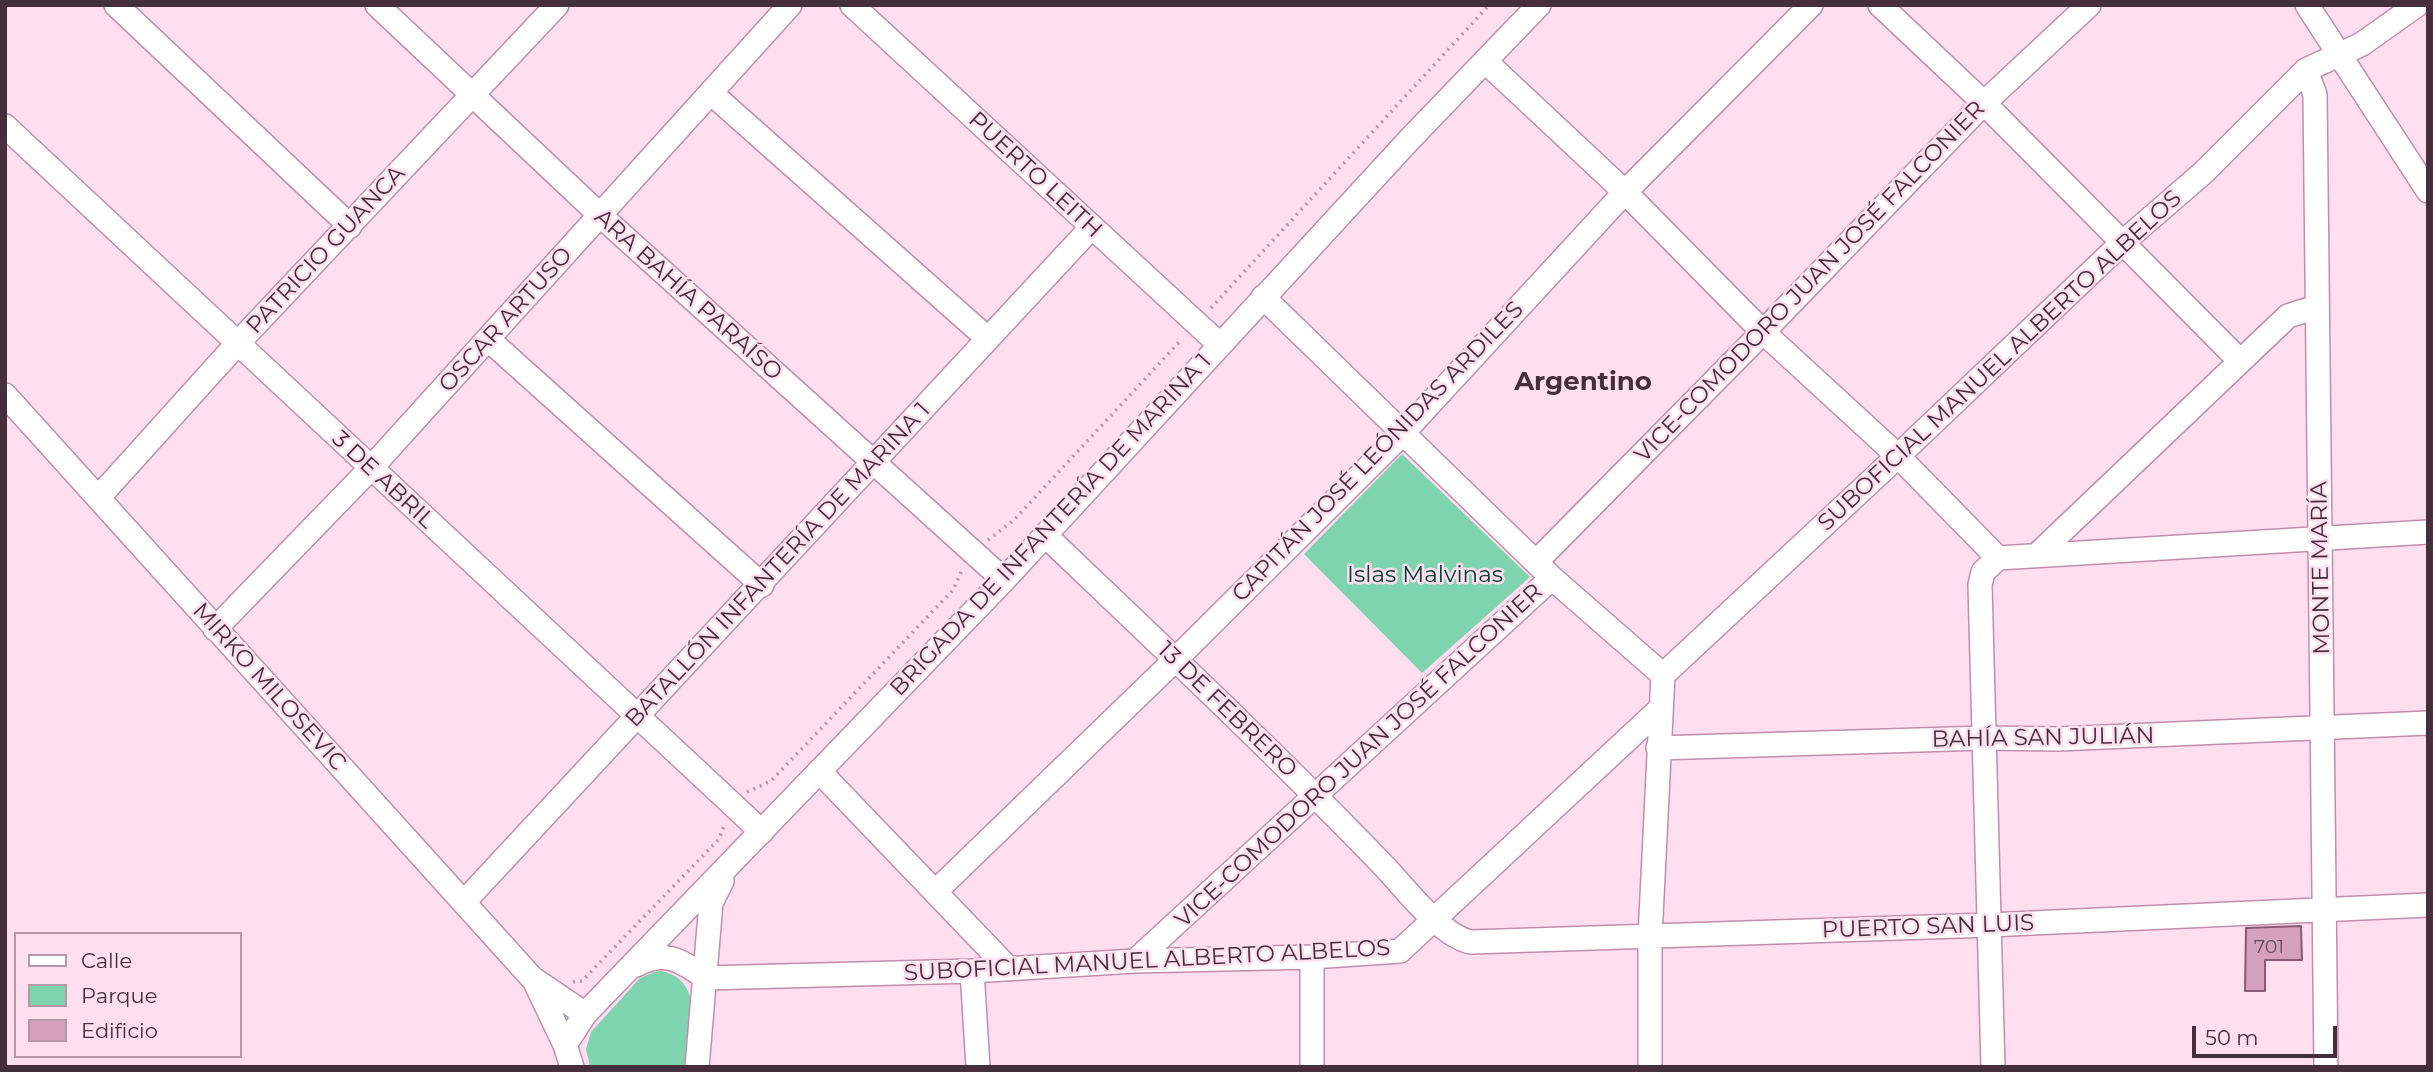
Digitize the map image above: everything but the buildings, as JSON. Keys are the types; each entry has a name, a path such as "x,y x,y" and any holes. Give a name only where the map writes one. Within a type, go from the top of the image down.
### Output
{"street":[{"path":"116,5 350,226"},
{"name":"ARA BAHÍA PARAÍSO","path":"377,5 601,216 1004,580"},
{"name":"PATRICIO GUANCA","path":"98,498 237,344 557,5"},
{"name":"OSCAR ARTUSO","path":"215,629 371,468 489,340 790,5"},
{"name":"PUERTO LEITH","path":"852,5 1219,344"},
{"name":"BRIGADA DE INFANTERÍA DE MARINA 1","path":"569,1056 584,1014 1004,580 1409,139 1539,5"},
{"name":"CAPITÁN JOSÉ LEÓNIDAS ARDILES","path":"936,891 1176,659 1403,433 1625,192 1811,5"},
{"path":"1880,5 1984,103 2240,361"},
{"name":"VICE-COMODORO JUAN JOSÉ FALCONIER","path":"1135,961 1316,795 1544,570 1763,332 1984,103 2089,5"},
{"path":"2307,5 2428,191"},
{"name":"SUBOFICIAL MANUEL ALBERTO ALBELOS","path":"1663,675 2122,243 2204,172 2306,71 2362,44 2417,5"},
{"path":"1486,62 1625,192 1763,332 1898,456 1998,558"},
{"name":"MONTE MARÍA","path":"2306,71 2315,95 2326,1067"},
{"path":"711,93 987,338"},
{"name":"3 DE ABRIL","path":"5,126 762,832"},
{"name":"BATALLÓN INFANTERÍA DE MARINA 1","path":"464,902 762,585 1091,228"},
{"path":"1263,297 1544,570 1663,675 1650,937 1650,1067"},
{"path":"2038,554 2288,316 2316,307"},
{"path":"489,340 762,585"},
{"name":"MIRKO MILOSEVIC","path":"5,395 533,978 584,1014"},
{"path":"1993,1067 1980,584 1983,572 1998,558 2038,554 2428,532"},
{"name":"13 DE FEBRERO","path":"1045,535 1316,795 1434,919"},
{"name":"SUBOFICIAL MANUEL ALBERTO ALBELOS","path":"706,978 972,971 1135,961 1312,957 1400,951 1660,709"},
{"name":"BAHÍA SAN JULIÁN","path":"1658,748 1984,738 2058,739 2428,723"},
{"path":"818,771 1008,968"},
{"path":"697,1067 711,904 730,866"},
{"name":"PUERTO SAN LUIS","path":"1434,919 1461,940 1471,942 1989,925 2428,905"},
{"path":"630,967 644,960 664,956 682,962 706,978"},
{"path":"1312,957 1312,1067"},
{"path":"972,971 978,1067"},
{"name":"MIRKO MILOSEVIC","path":"533,978 569,1056"}],"path":[{"path":"567,982 582,981 719,839 733,806 744,793 771,781 953,590 968,556 1014,520 1489,5"}],"green space":[{"name":"Islas Malvinas","path":"1402,454 1530,577 1422,673 1304,554"},
{"path":"661,971 682,982 692,1004 685,1067 590,1067 586,1049 591,1032 640,978"}],"district":[{"name":"Argentino","path":"1583,382"}]}
